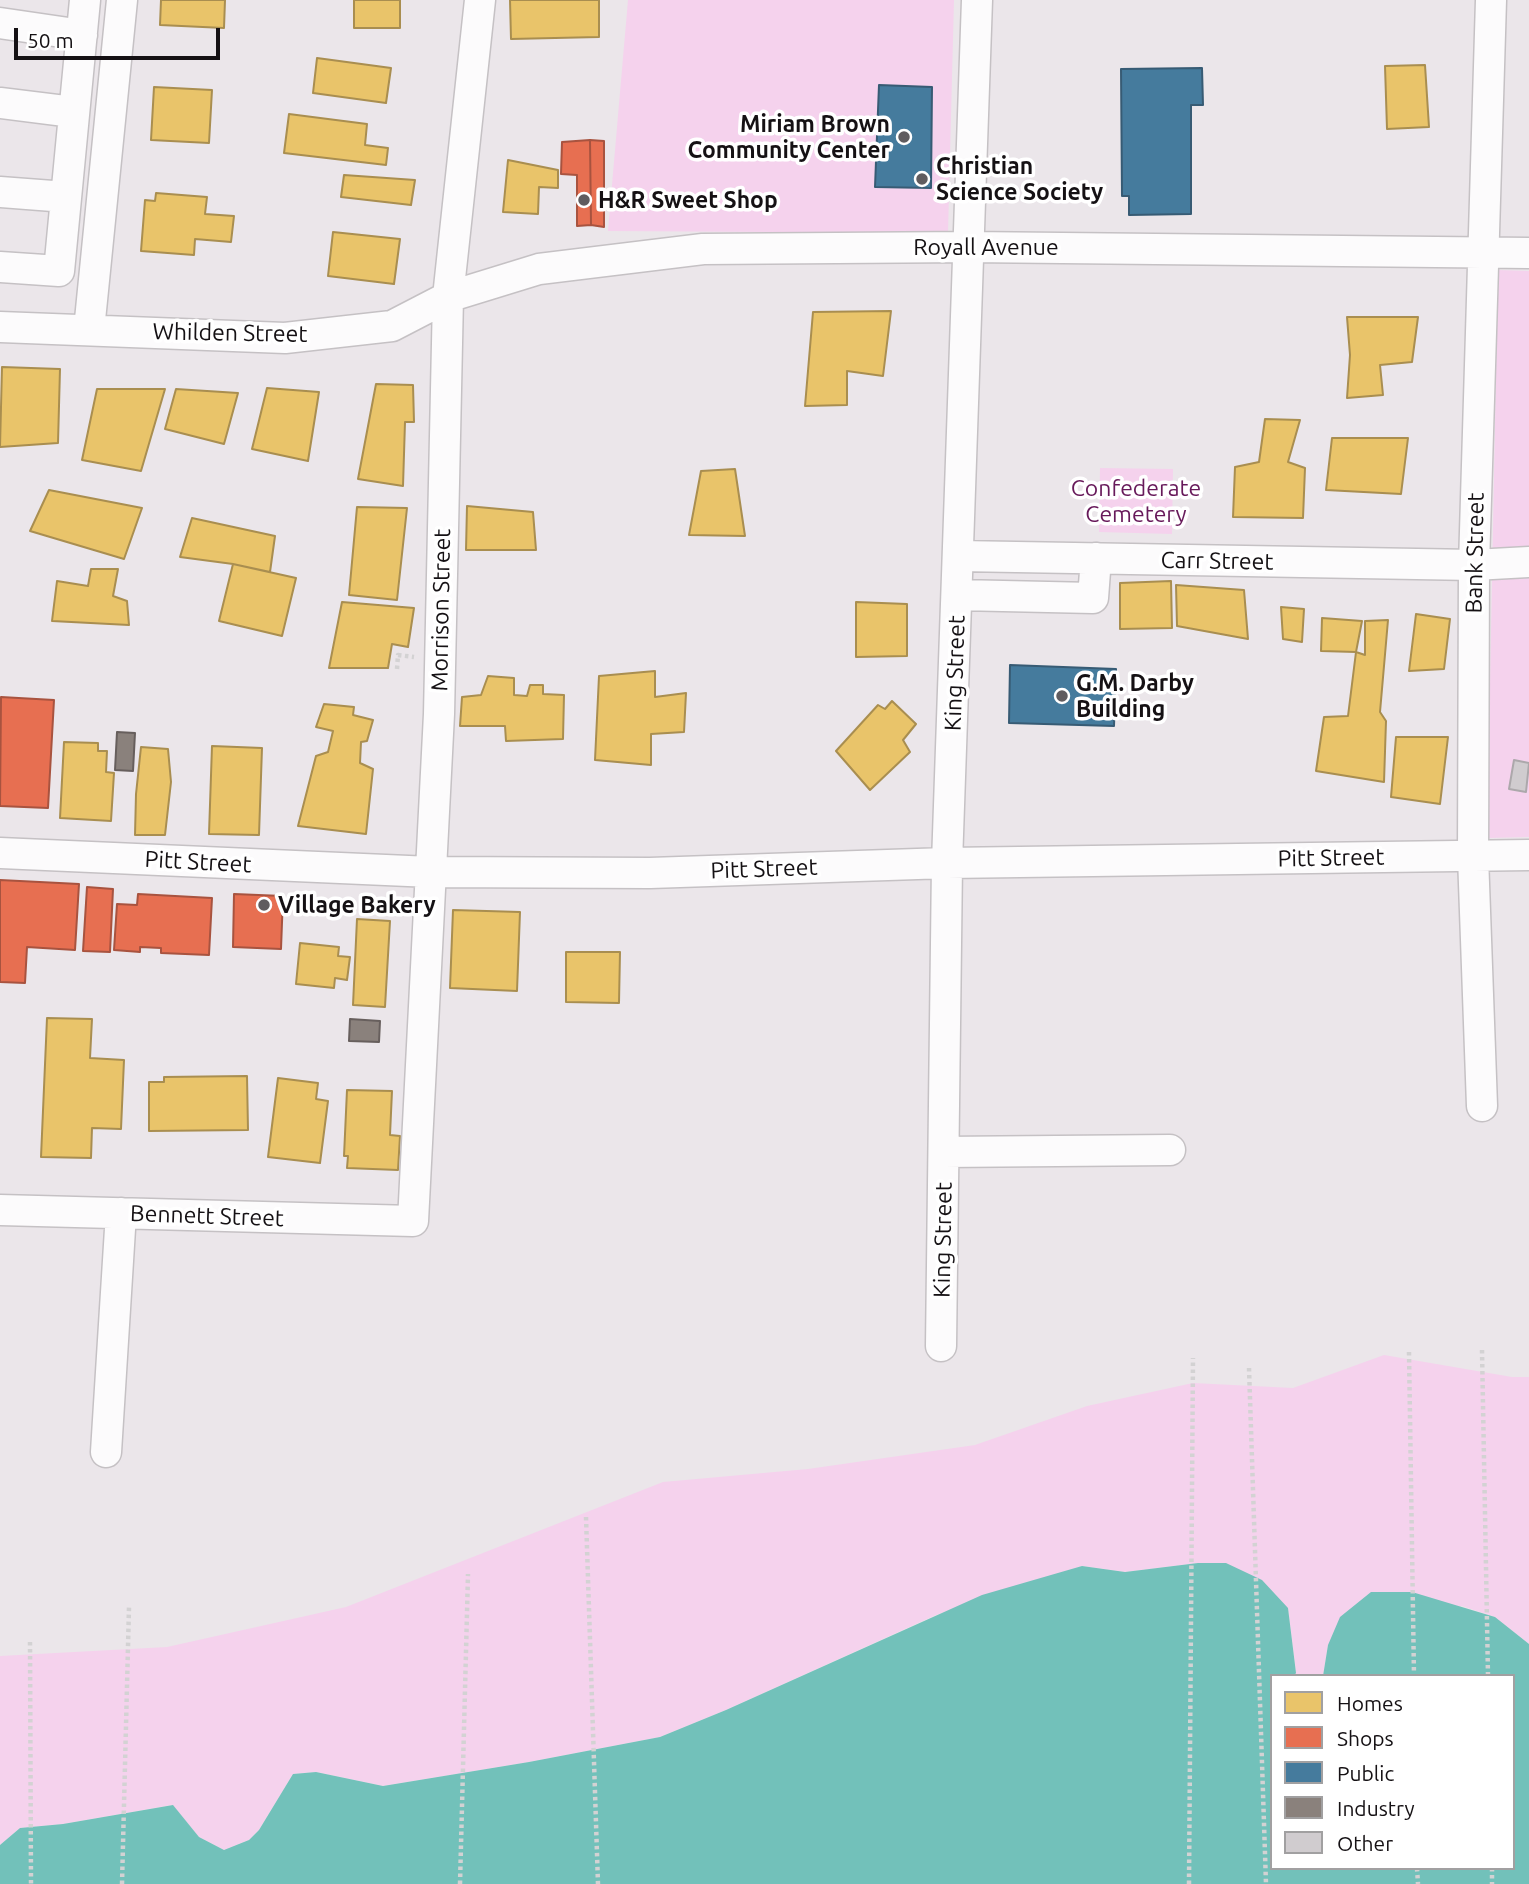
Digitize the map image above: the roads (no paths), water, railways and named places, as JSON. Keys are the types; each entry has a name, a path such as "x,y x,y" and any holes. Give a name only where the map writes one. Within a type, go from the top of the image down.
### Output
{"street":[{"path":"0,267 59,271 85,0"},
{"path":"89,330 122,0"},
{"name":"Morrison Street","path":"413,1221 439,714 447,297 480,0"},
{"name":"King Street","path":"941,1346 947,863 960,556 977,0"},
{"name":"Bank Street","path":"1482,1106 1473,856 1474,565 1491,0"},
{"path":"0,23 82,35"},
{"path":"0,103 73,112"},
{"path":"0,192 66,197"},
{"name":"Royall Avenue","path":"447,297 539,269 703,249 969,247 1529,253"},
{"name":"Whilden Street","path":"0,327 285,338 392,326 447,297"},
{"name":"Carr Street","path":"960,556 1474,565 1529,562"},
{"path":"958,595 1093,597 1096,558"},
{"name":"Pitt Street","path":"0,853 431,872 650,873 947,863 1529,855"},
{"path":"944,1152 1170,1150"},
{"name":"Bennett Street","path":"0,1210 413,1221"},
{"path":"106,1452 121,1213"}],"water":[{"path":"1198,1563 1226,1563 1262,1580 1288,1608 1296,1673 1270,1674 1270,1870 1515,1870 1515,1674 1323,1674 1328,1645 1340,1617 1371,1592 1412,1592 1495,1617 1529,1644 1529,1884 0,1884 0,1845 20,1828 63,1824 173,1805 199,1837 224,1850 249,1840 259,1830 293,1774 316,1772 383,1786 660,1737 982,1595 1082,1566 1125,1572"}],"place":[{"name":"Miriam Brown Community Center","path":"904,137"},
{"name":"Christian Science Society","path":"922,179"},
{"name":"H&R Sweet Shop","path":"584,200"},
{"name":"G.M. Darby Building","path":"1062,696"},
{"name":"Village Bakery","path":"264,905"}],"park label":[{"name":"Confederate Cemetery","path":"1136,501"}]}
